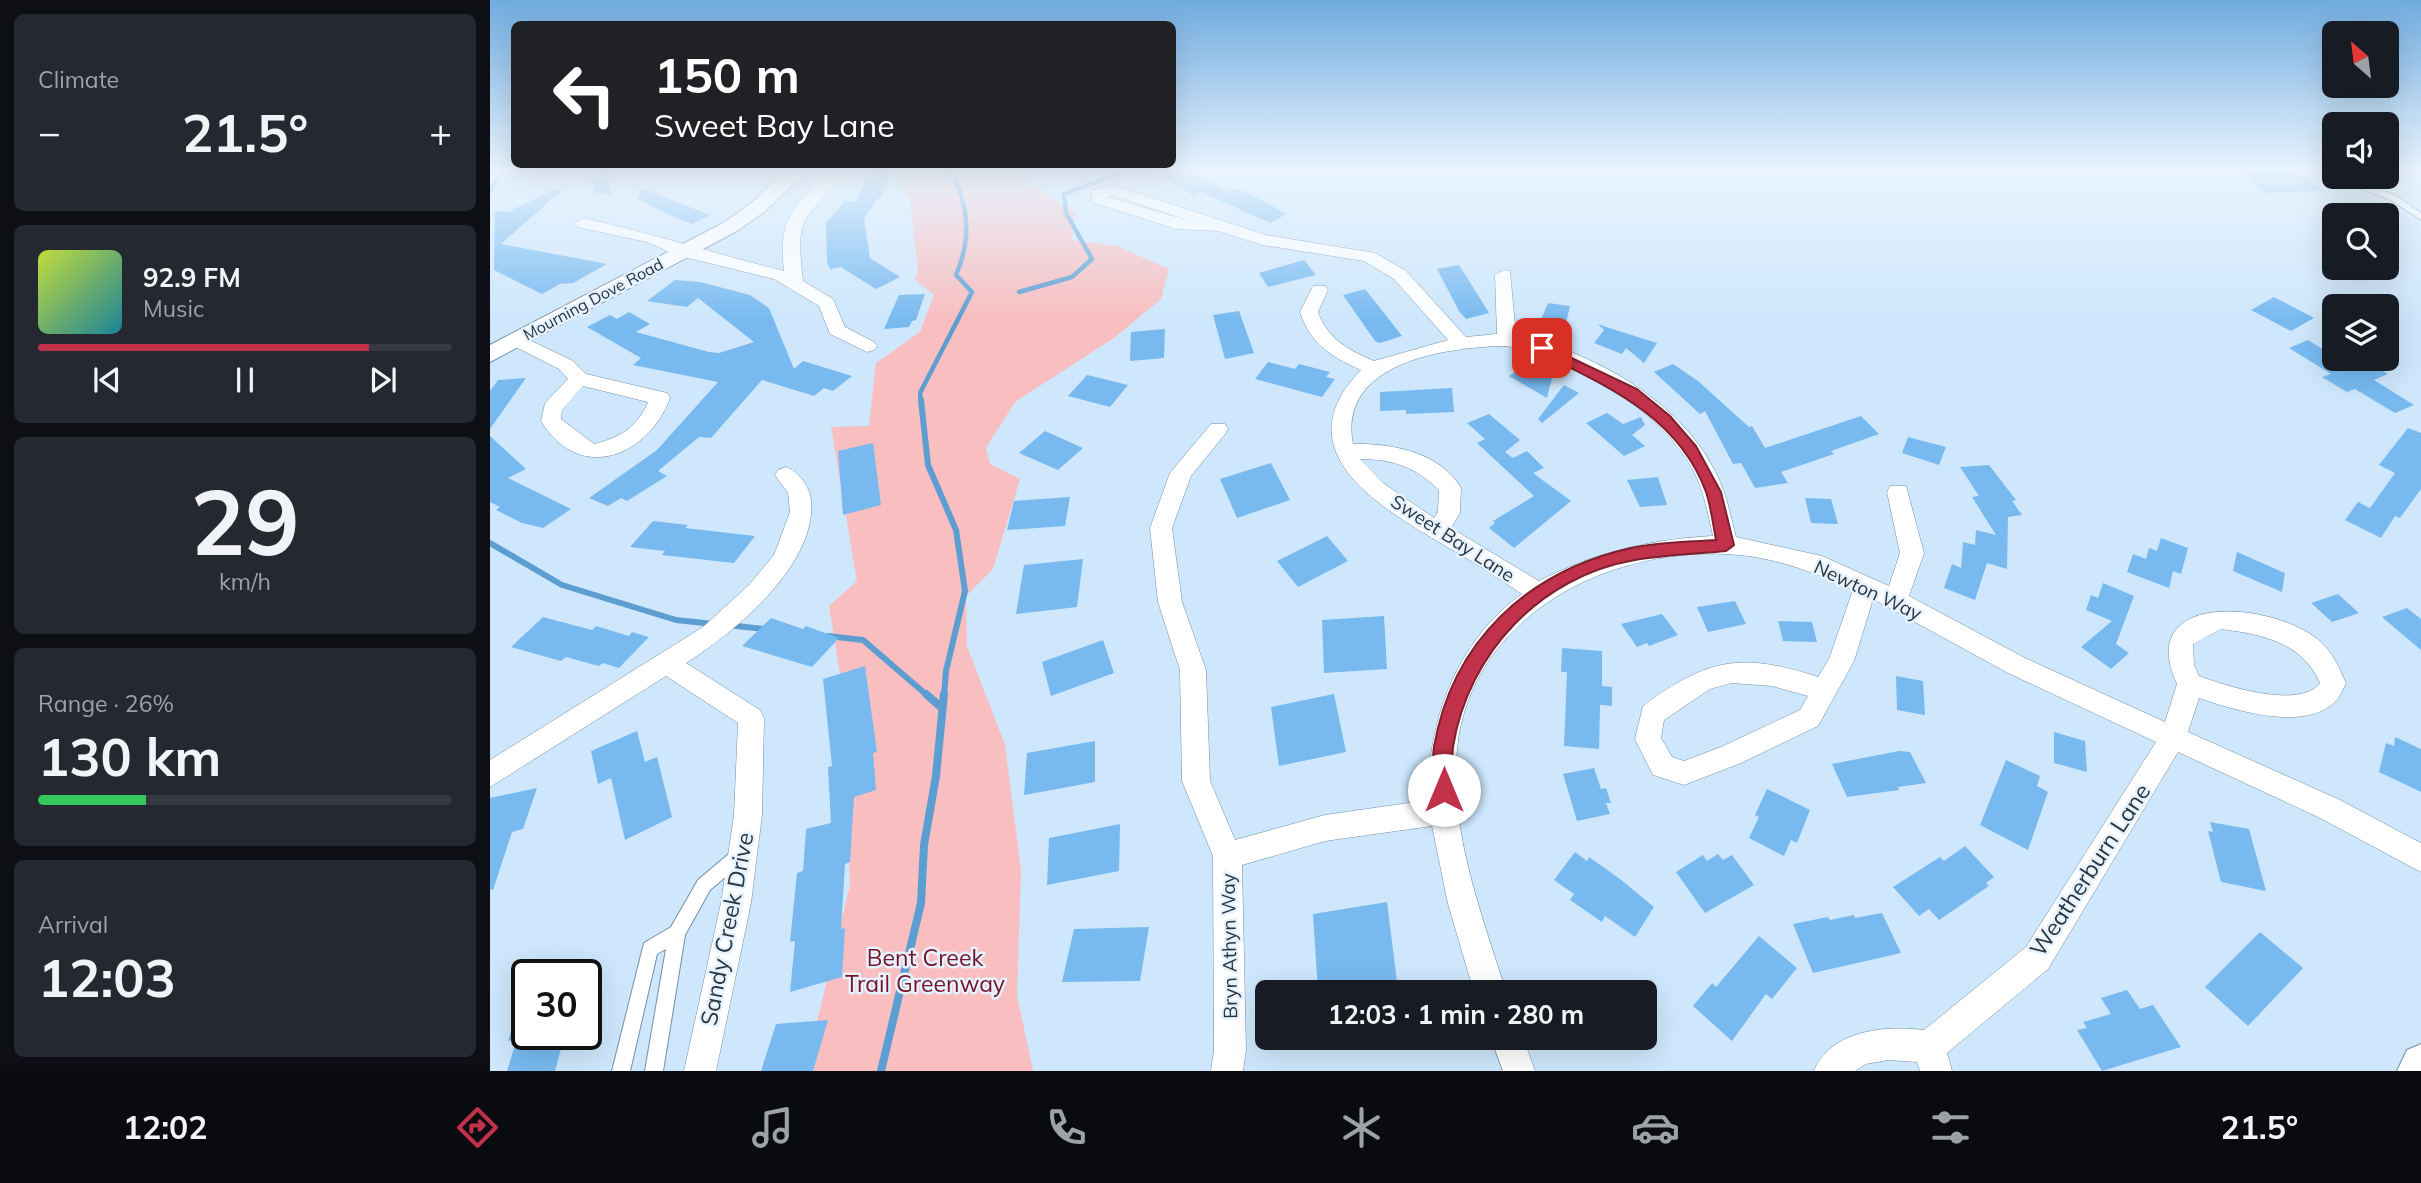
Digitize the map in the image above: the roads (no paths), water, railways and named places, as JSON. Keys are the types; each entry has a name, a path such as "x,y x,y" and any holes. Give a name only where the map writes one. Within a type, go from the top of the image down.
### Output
{"street":[{"name":"Mourning Dove Road","path":"490,355 736,220"},
{"path":"794,220 790,246 794,282"},
{"path":"1167,220 1187,226 1212,228 1222,225"},
{"path":"1207,220 1263,240 1369,257 1400,275 1461,343"},
{"path":"583,223 652,237 682,251 751,267 794,282 827,303 837,330 867,346"},
{"path":"1504,275 1507,340"},
{"path":"1319,290 1309,312 1317,335 1332,349 1374,369"},
{"path":"517,340 566,365 579,379 660,398 653,415 625,444 592,452 566,436 551,421 552,408 579,379"},
{"path":"1438,530 1449,513 1450,488 1431,467 1401,454 1346,452 1341,424 1350,401 1374,369 1461,343 1507,340 1542,348 1590,370 1632,393 1664,419 1690,449 1713,492 1726,545"},
{"name":"Bryn Athyn Way","path":"1218,429 1181,473 1161,528 1170,602 1193,670 1196,780 1227,856 1230,1050 1227,1071"},
{"name":"Sweet Bay Lane","path":"1346,452 1373,485 1400,508 1539,593"},
{"path":"490,775 712,634 757,592 784,559 801,512 799,492 786,475"},
{"path":"1896,600 1912,552 1898,492"},
{"name":"Newton Way","path":"1486,980 1471,938 1444,811 1444,748 1461,690 1479,653 1504,620 1563,578 1632,554 1726,545 1812,562 1867,585 2043,679 2309,797 2421,858"},
{"path":"1824,690 1777,675 1717,675 1675,697 1652,714 1648,739 1662,766 1684,773 1731,755 1809,718 1841,661 1867,585"},
{"path":"2219,620 2260,624 2284,633 2320,656 2333,682 2325,696 2298,705 2232,699 2190,684 2181,665 2180,641 2188,632 2219,620"},
{"name":"Sandy Creek Drive","path":"667,664 751,718 748,815 736,903 700,1071"},
{"name":"Weatherburn Lane","path":"1932,1059 2037,958 2174,736 2190,684"},
{"path":"1227,856 1325,828 1444,811"},
{"path":"1830,1071 1846,1054 1893,1041 1932,1059"},
{"path":"1511,1050 1518,1071"},
{"path":"2417,1071 2421,1064"}],"lane":[{"path":"654,1071 677,933 704,885 743,852"},
{"path":"621,1071 650,949 677,933"}],"waterway":[{"path":"921,401 920,393 972,292 956,275 964,248 966,220"},
{"path":"1019,292 1072,277 1092,259 1070,220"},
{"path":"921,400 928,465 956,530 965,591 946,671 944,696"},
{"path":"490,543 562,585 676,620 713,624"},
{"path":"727,625 765,629"},
{"path":"828,636 863,640 928,696"},
{"path":"926,694 942,708"},
{"path":"881,1071 921,903 924,845 936,776 944,694"}],"park label":[{"name":"Bent Creek Trail Greenway","path":"925,971"}]}
